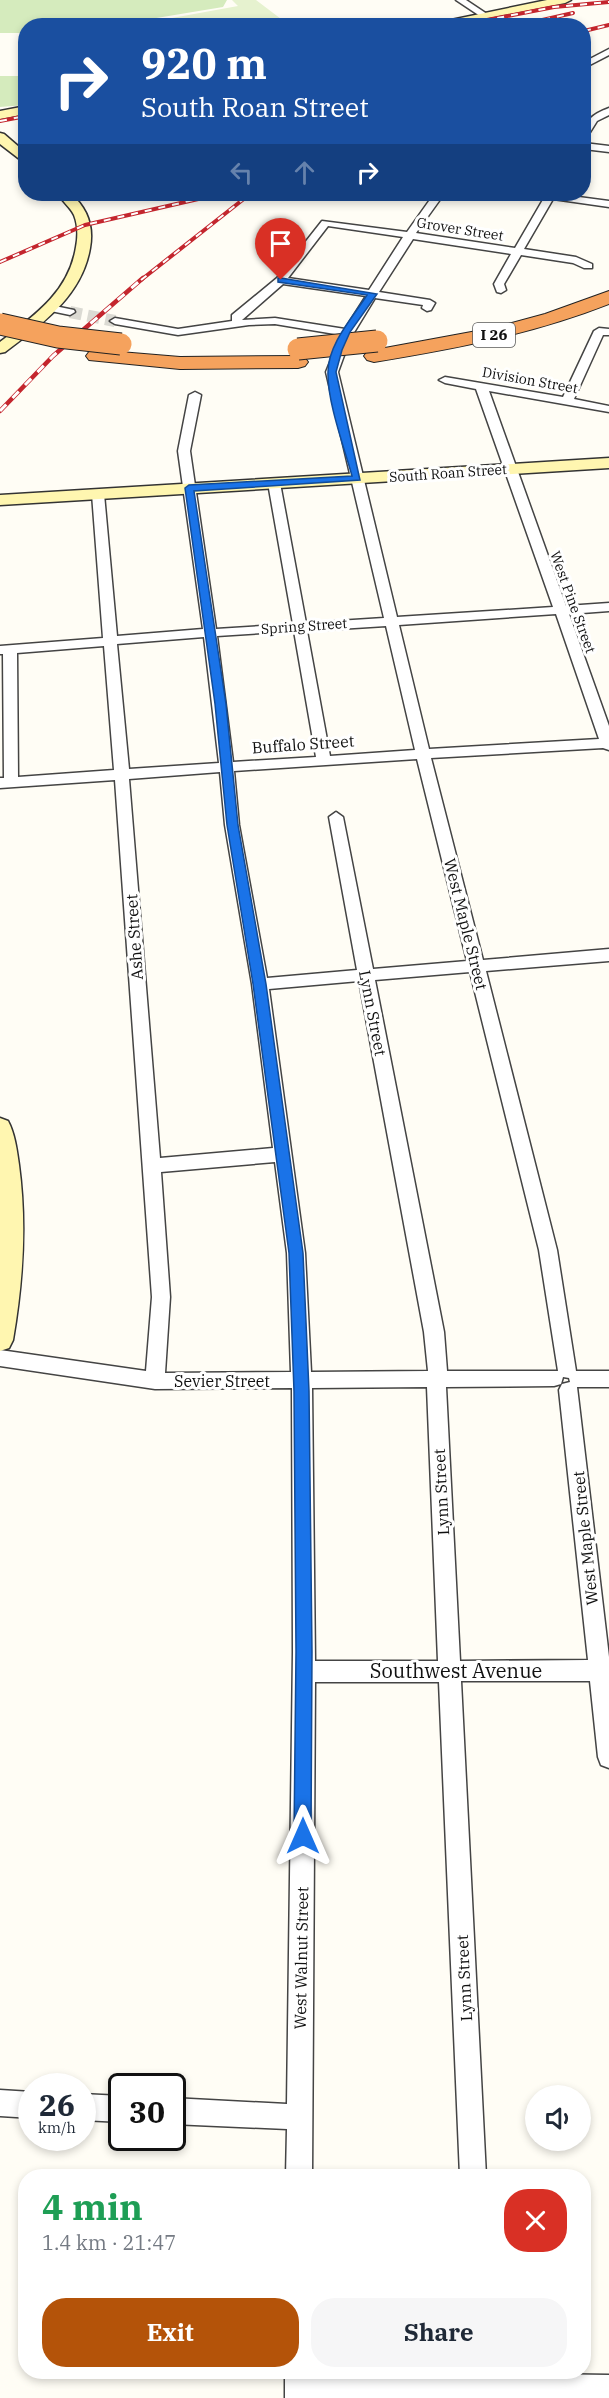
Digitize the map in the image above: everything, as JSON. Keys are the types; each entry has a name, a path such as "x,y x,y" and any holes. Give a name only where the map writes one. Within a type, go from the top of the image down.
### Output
{"highway":[{"name":"I 26","path":"376,349 529,309 609,280"},
{"name":"I 26","path":"0,324 58,337 113,344 197,363 376,349 502,333 609,297"},
{"path":"0,311 113,344"},
{"name":"I 26","path":"0,339 298,355"},
{"path":"48,354 113,344"},
{"path":"0,348 26,351"}],"main road":[{"path":"464,18 565,0"},
{"path":"0,110 18,109"},
{"path":"0,115 18,111"},
{"path":"0,137 18,153"},
{"path":"0,348 50,308 68,289 83,260 84,222 72,201"},
{"name":"South Roan Street","path":"0,500 609,463"},
{"path":"0,1127 11,1184 13,1221 0,1340"}],"street":[{"path":"460,0 483,14"},
{"path":"591,61 609,52"},
{"path":"591,117 609,111"},
{"path":"591,118 609,121"},
{"path":"591,147 609,149"},
{"name":"West Maple Street","path":"434,201 409,234 373,294 346,332 332,372 423,754 548,1250 604,1670 609,1757"},
{"path":"501,290 499,284 546,201"},
{"path":"591,201 609,204"},
{"name":"Grover Street","path":"281,280 326,223 576,260 588,266"},
{"path":"238,324 236,317 281,280 430,303 427,308"},
{"path":"50,308 70,312"},
{"path":"113,344 178,332 275,321 346,332"},
{"path":"567,401 604,332"},
{"name":"Division Street","path":"445,380 609,409"},
{"name":"West Pine Street","path":"481,386 609,744"},
{"name":"West Walnut Street","path":"195,395 184,451 227,768 232,825 260,984 296,1253 301,1380 304,1672 299,2169"},
{"path":"274,483 324,761"},
{"name":"Ashe Street","path":"98,494 133,908 161,1297 155,1381"},
{"name":"Spring Street","path":"5,650 209,633 609,607"},
{"path":"5,650 5,783"},
{"name":"Buffalo Street","path":"5,783 423,754 609,744"},
{"name":"Lynn Street","path":"336,817 434,1332 473,2169"},
{"path":"260,984 609,955"},
{"path":"152,1166 283,1154"},
{"name":"Sevier Street","path":"0,1358 155,1381 609,1379"},
{"name":"Southwest Avenue","path":"304,1672 604,1670"},
{"path":"0,2103 18,2104"},
{"path":"186,2112 299,2117"},
{"path":"299,2387 483,2386 609,2389"}],"green space":[{"path":"0,0 227,0 223,7 156,18 18,18 18,33 0,33"},
{"path":"232,0 256,0 280,18 172,18 238,6"},
{"path":"0,76 18,76 18,106 0,107"}],"tunnel":[{"path":"70,312 115,321"}],"railway":[{"path":"497,18 554,7 609,2"},
{"path":"551,18 573,13"},
{"path":"591,29 609,25"},
{"path":"0,121 18,118"},
{"path":"0,262 85,225 190,201"},
{"path":"141,280 241,201"},
{"path":"0,411 53,356 143,278"}],"route":[{"path":"281,280 373,294 346,332 332,372 357,478 189,488 220,704 232,825 260,984 296,1253 302,1391 303,1836"}]}
